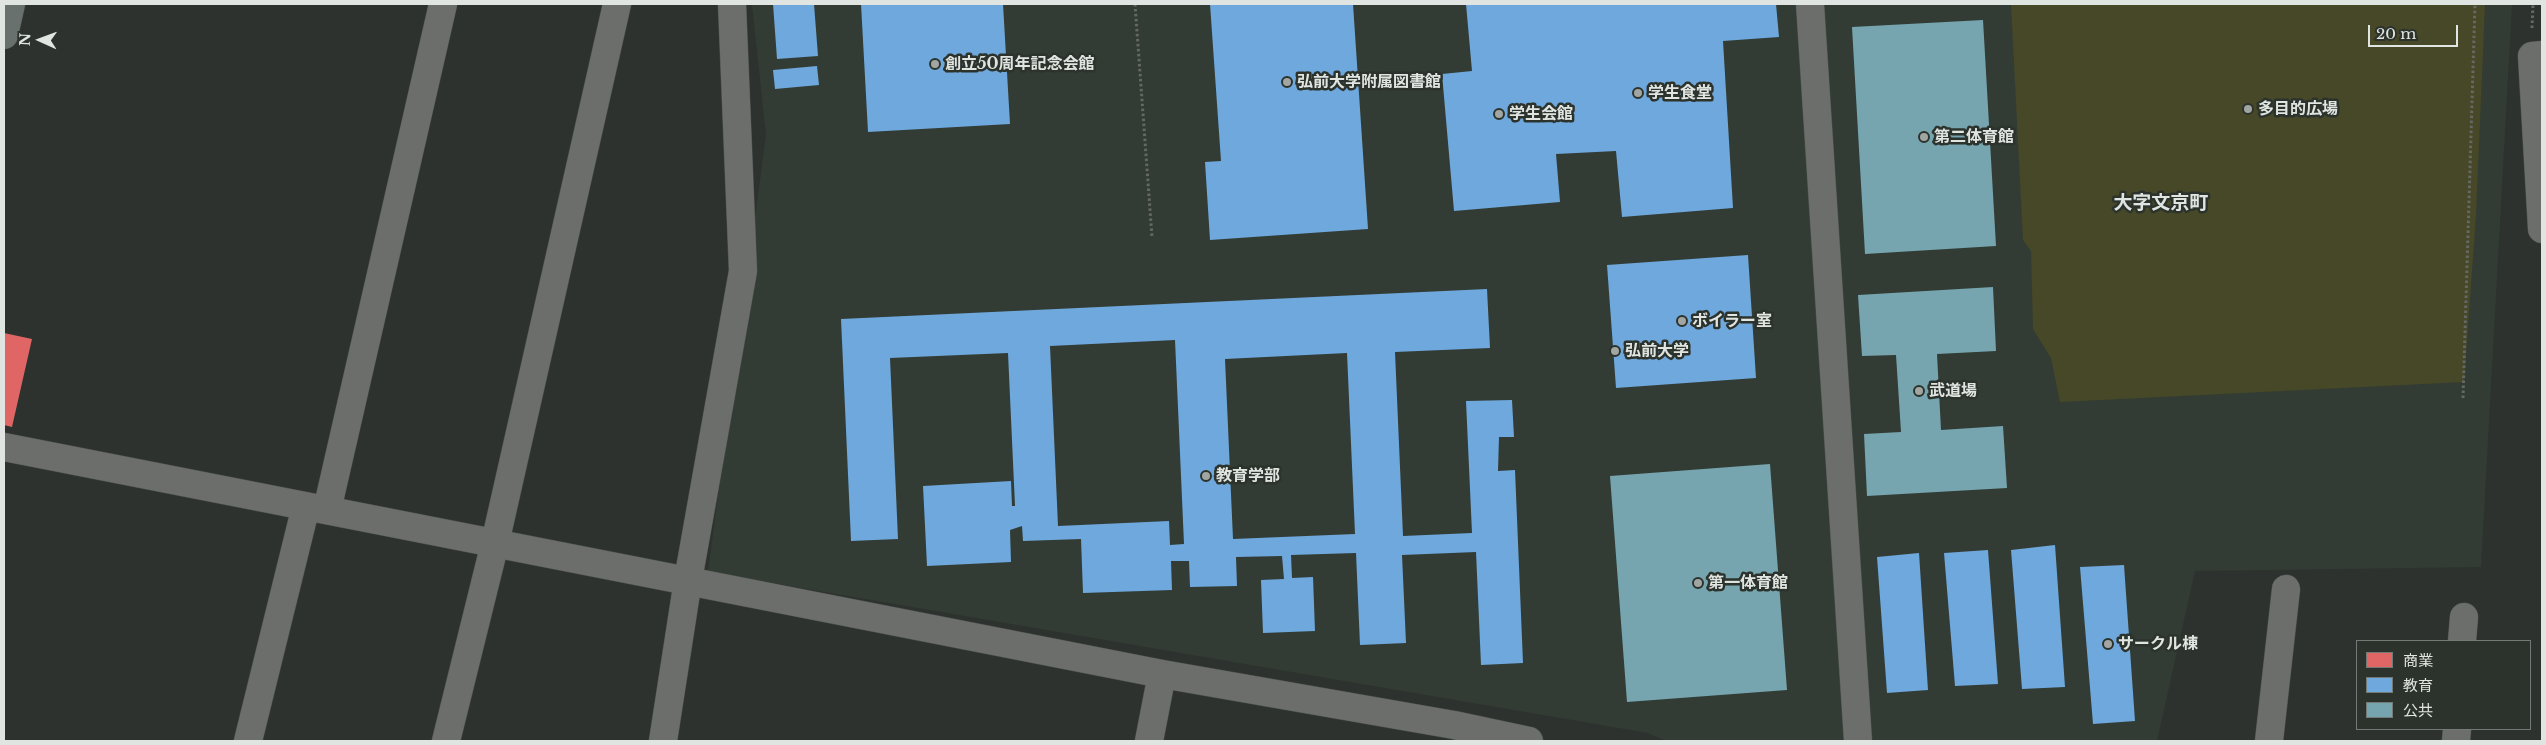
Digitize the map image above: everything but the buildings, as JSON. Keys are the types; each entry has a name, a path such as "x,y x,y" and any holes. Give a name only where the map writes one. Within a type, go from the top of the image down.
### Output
{"street":[{"path":"4,35 11,4"},
{"path":"248,741 316,508 443,4"},
{"path":"446,741 495,543 617,4"},
{"path":"663,741 688,580 744,271 732,4"},
{"path":"1810,4 1858,741"},
{"path":"2542,55 2532,56 2542,242"},
{"path":"4,447 1162,674 1454,725 1529,741"},
{"path":"2269,741 2286,589"},
{"path":"1149,741 1162,674"}],"path":[{"path":"1134,4 1152,237"},
{"path":"2463,398 2475,4"}],"shaded area":[{"name":"弘前大学","path":"752,4 2512,4 2481,567 2195,571 2157,741 1666,741 1648,733 708,572 766,135"}],"green space":[{"name":"多目的広場","path":"2011,4 2485,4 2476,215 2464,382 2060,402 2051,358 2033,329 2031,251 2023,240"}],"place":[{"name":"創立50周年記念会館","path":"935,64"},
{"name":"弘前大学附属図書館","path":"1287,82"},
{"name":"学生食堂","path":"1638,93"},
{"name":"多目的広場","path":"2248,109"},
{"name":"学生会館","path":"1499,114"},
{"name":"第二体育館","path":"1924,137"},
{"name":"ボイラー室","path":"1682,321"},
{"name":"弘前大学","path":"1615,351"},
{"name":"武道場","path":"1919,391"},
{"name":"教育学部","path":"1206,476"},
{"name":"第一体育館","path":"1698,583"},
{"name":"サークル棟","path":"2108,644"}],"district":[{"name":"大字文京町","path":"2161,204"}]}
